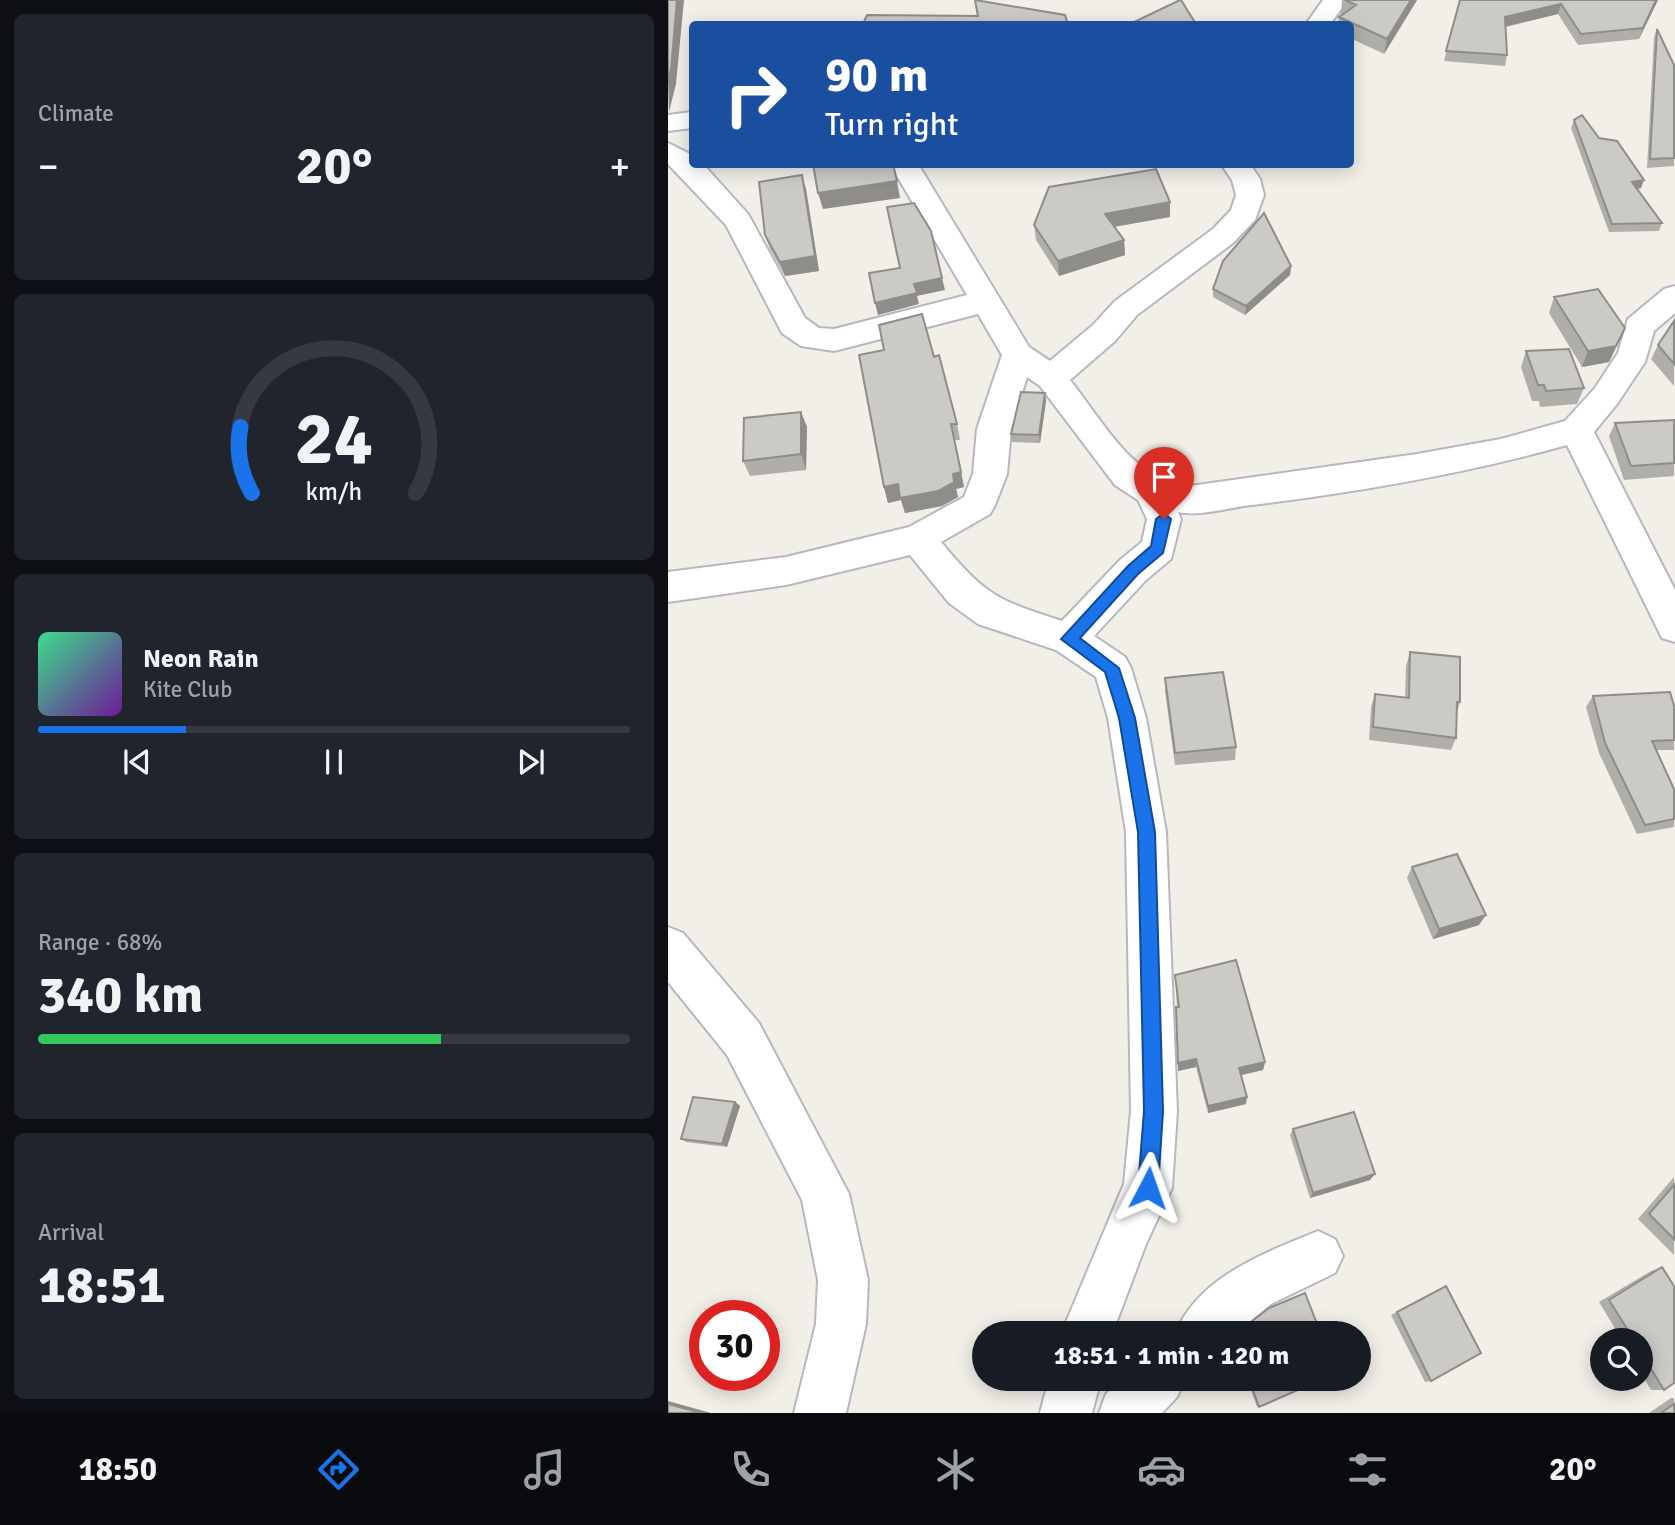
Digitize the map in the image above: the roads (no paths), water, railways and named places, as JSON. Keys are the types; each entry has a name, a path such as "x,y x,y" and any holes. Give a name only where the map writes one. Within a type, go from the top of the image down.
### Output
{"street":[{"path":"1320,21 1336,0"},
{"path":"668,123 689,120"},
{"path":"668,152 689,166"},
{"path":"690,168 738,221 793,325 812,338 834,340 986,300"},
{"path":"906,168 1019,355 1051,378 1128,476 1151,492 1183,500 1298,486 1501,451 1576,430 1606,396 1634,354 1639,327 1674,296"},
{"path":"1051,378 1104,333 1126,308 1223,236 1245,213 1250,195 1246,179 1238,168"},
{"path":"668,587 786,571 918,539 978,505 990,474 994,429 1019,355"},
{"path":"1576,430 1674,627"},
{"path":"1069,639 1133,570 1158,549 1164,519 1151,492"},
{"path":"918,539 963,593 991,613 1069,639 1112,668 1127,718 1146,832 1154,1111 1148,1188 1126,1232 1091,1321"},
{"path":"668,948 743,1039 825,1194 843,1280 841,1324 820,1413"},
{"path":"1211,1321 1254,1284 1318,1256"},
{"path":"1066,1413 1072,1391"},
{"path":"1125,1413 1147,1391"}]}
